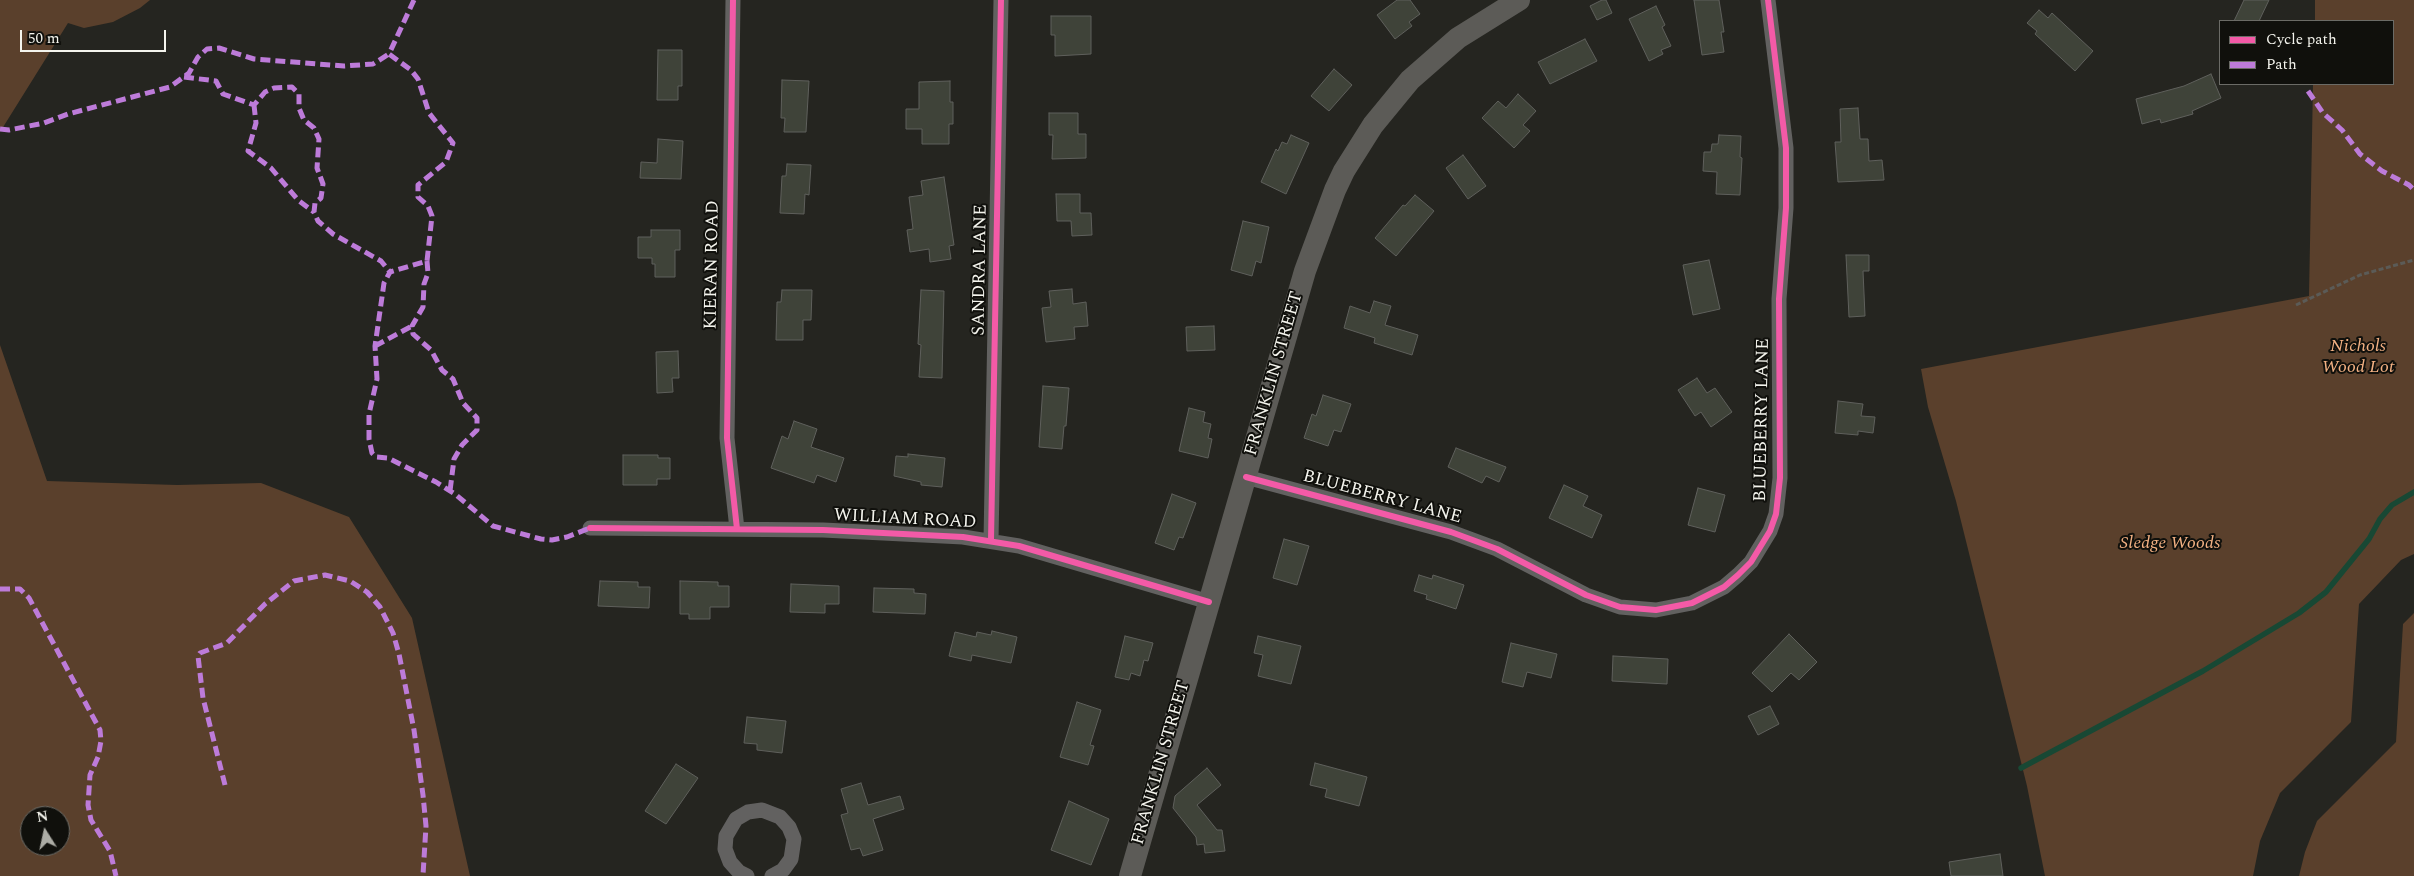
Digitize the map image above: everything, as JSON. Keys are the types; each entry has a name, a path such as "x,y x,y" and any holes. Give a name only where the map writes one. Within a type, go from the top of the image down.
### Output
{"main road":[{"name":"FRANKLIN STREET","path":"1130,876 1305,271 1335,190 1344,171 1374,125 1410,80 1458,38 1519,0"}],"street":[{"name":"KIERAN ROAD","path":"733,0 727,429 728,467 737,529"},
{"name":"SANDRA LANE","path":"991,540 1001,0"},
{"name":"BLUEBERRY LANE","path":"1246,477 1451,532 1497,549 1586,595 1620,608 1656,610 1683,606 1709,596 1738,575 1751,562 1770,531 1776,514 1780,478 1779,298 1787,177 1786,148 1768,0"},
{"name":"WILLIAM ROAD","path":"590,528 878,532 991,540 1037,551 1209,602"},
{"path":"745,876 734,867 727,856 726,836 736,819 748,812 762,810 780,816 789,827 794,839 791,859 783,870 772,876"}],"path":[{"path":"2296,305 2360,275 2414,260"}],"green space":[{"path":"0,0 150,0 140,8 113,22 84,28 68,23 0,132"},
{"name":"Sledge Woods","path":"2315,0 2414,0 2414,554 2401,560 2359,604 2351,722 2280,793 2260,841 2253,876 2045,876 2027,786 1956,501 1928,407 1921,369 2309,296 2313,85 2394,85 2394,20 2315,20"},
{"path":"0,345 47,481 177,485 261,483 349,517 412,618 470,876 0,876"},
{"path":"2414,613 2414,876 2299,876 2305,852 2317,821 2396,742 2403,624"}],"building":[{"path":"1397,0 1410,0 1420,14 1409,22 1412,26 1395,39 1377,15"},
{"path":"1606,0 1612,13 1597,20 1590,6"},
{"path":"1694,0 1719,0 1724,32 1721,32 1724,52 1702,55"},
{"path":"2244,0 2269,0 2259,20 2234,20"},
{"path":"1656,6 1665,25 1662,27 1671,46 1661,50 1663,54 1649,61 1629,19"},
{"path":"2039,10 2048,18 2052,13 2093,51 2075,71 2035,34 2037,31 2027,23"},
{"path":"1051,16 1091,16 1091,54 1055,56 1055,35 1051,35"},
{"path":"1585,39 1597,61 1550,84 1538,62"},
{"path":"658,50 682,50 682,86 678,86 678,100 657,100"},
{"path":"1334,69 1352,85 1329,111 1311,96"},
{"path":"2211,74 2221,98 2192,111 2193,114 2161,123 2160,119 2142,124 2136,99 2184,86"},
{"path":"782,80 809,81 806,132 784,132 785,118 781,118"},
{"path":"950,81 950,102 953,102 953,124 949,124 949,144 922,144 922,129 906,129 906,109 919,109 919,82"},
{"path":"1518,94 1536,111 1523,125 1530,131 1514,148 1482,118 1498,101 1506,108"},
{"path":"1858,108 1860,139 1868,139 1869,161 1882,160 1884,180 1838,182 1835,142 1841,142 1840,109"},
{"path":"1049,113 1078,113 1078,134 1086,134 1086,158 1052,159 1053,135 1049,135"},
{"path":"1291,135 1309,143 1286,194 1261,182 1276,149 1278,151 1282,142 1287,144"},
{"path":"1719,135 1741,136 1740,195 1716,194 1717,172 1703,171 1704,152 1711,152 1712,144 1718,144"},
{"path":"658,139 683,141 681,179 640,178 641,162 657,163"},
{"path":"1463,155 1486,186 1468,199 1446,168"},
{"path":"787,164 811,165 809,195 805,194 804,214 780,213 782,176 786,176"},
{"path":"944,177 954,245 949,246 951,259 930,262 929,249 910,252 907,230 913,229 909,197 923,195 921,181"},
{"path":"1056,194 1080,194 1080,213 1091,213 1092,235 1072,236 1071,221 1057,221"},
{"path":"1415,195 1434,211 1396,256 1375,238 1403,205 1405,206"},
{"path":"1243,221 1269,227 1261,263 1256,261 1252,276 1231,270"},
{"path":"651,230 680,230 680,250 675,250 675,277 655,277 655,264 652,264 652,258 638,258 638,237 651,237"},
{"path":"1846,255 1869,255 1869,271 1863,271 1865,316 1849,317"},
{"path":"1709,260 1720,309 1693,315 1683,265"},
{"path":"1072,289 1073,304 1086,302 1088,326 1074,327 1075,339 1046,342 1042,308 1051,307 1049,291"},
{"path":"782,290 812,290 811,320 803,320 803,340 776,340 777,302 781,302"},
{"path":"921,290 944,291 942,378 919,377 921,345 918,344"},
{"path":"1374,301 1391,306 1385,325 1418,335 1412,355 1374,343 1375,338 1344,328 1350,306 1370,313"},
{"path":"1214,326 1215,350 1187,351 1186,327"},
{"path":"678,351 679,378 672,378 673,392 657,393 656,352"},
{"path":"1697,378 1707,393 1715,388 1732,412 1711,427 1701,412 1695,416 1678,390"},
{"path":"1043,386 1069,388 1062,449 1039,447"},
{"path":"1323,395 1351,404 1341,432 1334,430 1328,446 1304,438 1312,414 1316,416"},
{"path":"1838,401 1863,404 1861,416 1875,417 1873,433 1858,431 1858,435 1835,433"},
{"path":"1189,408 1205,412 1203,422 1211,424 1208,438 1212,439 1208,458 1179,451"},
{"path":"794,421 817,429 811,447 844,458 836,482 817,475 814,483 771,468 782,436 788,439"},
{"path":"1456,448 1506,467 1499,482 1486,476 1482,483 1448,467"},
{"path":"908,454 945,458 942,487 921,485 921,482 894,476 896,456 908,457"},
{"path":"623,455 658,455 658,458 670,458 670,479 657,479 657,485 623,485"},
{"path":"1564,485 1588,496 1583,506 1602,515 1592,538 1549,518"},
{"path":"1698,488 1725,495 1715,532 1688,525"},
{"path":"1172,494 1196,503 1183,538 1179,537 1174,550 1155,543"},
{"path":"1284,539 1309,546 1297,585 1273,578"},
{"path":"1419,575 1432,579 1433,575 1464,585 1456,609 1426,599 1427,595 1414,591"},
{"path":"600,581 638,582 638,587 650,587 649,608 598,606"},
{"path":"680,581 718,582 718,586 729,586 729,607 710,607 710,619 689,619 689,614 680,614"},
{"path":"791,584 839,586 839,604 825,604 825,613 790,612"},
{"path":"874,588 914,589 914,593 926,594 925,614 873,612"},
{"path":"992,631 1017,637 1011,663 972,655 971,661 949,656 955,632 976,637 977,632 991,635"},
{"path":"1789,634 1817,662 1799,680 1791,673 1772,692 1752,673"},
{"path":"1125,636 1153,643 1148,661 1144,660 1140,676 1131,673 1129,680 1115,677"},
{"path":"1258,636 1301,646 1291,684 1258,676 1263,655 1254,653"},
{"path":"1511,643 1557,654 1551,678 1527,672 1523,687 1502,682"},
{"path":"1613,656 1668,659 1667,684 1612,681"},
{"path":"1077,702 1101,710 1090,745 1094,746 1088,765 1060,757"},
{"path":"1770,706 1779,724 1758,735 1748,716"},
{"path":"747,717 786,721 782,753 757,750 757,744 744,743"},
{"path":"1315,763 1367,777 1359,806 1325,797 1327,789 1310,785"},
{"path":"676,764 698,778 666,824 645,811"},
{"path":"1207,768 1221,785 1197,805 1217,830 1222,830 1225,851 1205,853 1204,844 1197,845 1196,837 1173,808 1175,796"},
{"path":"861,783 868,805 900,796 904,809 873,819 883,850 863,856 860,848 851,850 841,815 848,813 841,789"},
{"path":"1069,801 1109,819 1091,865 1051,850"},
{"path":"2000,854 2003,876 1951,876 1949,862"}],"waterway":[{"path":"2021,768 2203,671 2299,613 2326,592 2369,539 2380,519 2392,505 2414,492"}],"marked path":[{"path":"414,0 389,54 411,70 418,79 429,113 453,143 446,162 418,185 418,197 428,206 432,216 427,261 390,272 384,283 375,346 377,379 369,414 369,439 372,453 376,457 388,458 436,482 455,494 493,526 541,539 552,540 567,537 590,528"},
{"path":"0,129 9,130 44,123 68,114 170,87 189,73 198,57 207,49 219,48 254,59 344,66 373,64 389,54"},
{"path":"184,77 216,81 223,94 254,105 265,92 274,88 292,87 299,94 299,108 304,120 314,128 319,139 317,168 323,184 321,198 315,203 314,212 318,221 333,234 381,261 390,272"},
{"path":"2308,91 2323,113 2342,130 2360,154 2382,171 2409,185 2414,190"},
{"path":"254,105 256,123 248,151 271,168 298,200 314,212"},
{"path":"427,261 428,273 424,284 423,307 412,326 413,334 431,350 442,370 453,379 463,403 477,418 477,430 462,445 454,459 450,491"},
{"path":"375,346 412,326"},
{"path":"225,785 203,698 198,656 200,653 227,643 265,604 294,581 325,575 350,581 367,592 380,607 393,633 399,654 414,730 423,795 426,826 423,875"},
{"path":"0,589 20,589 29,598 100,730 101,741 98,757 90,775 88,805 91,820 110,851 116,876"}],"cycle path":[{"path":"733,0 727,438 737,529"},
{"path":"991,540 1001,0"},
{"path":"1246,477 1451,532 1497,549 1586,595 1620,607 1656,610 1692,603 1724,587 1738,575 1751,562 1770,531 1776,514 1780,478 1779,299 1786,208 1786,148 1768,0"},
{"path":"590,528 823,530 963,537 1019,546 1209,602"}],"park label":[{"name":"Nichols Wood Lot","path":"2358,357"}]}
